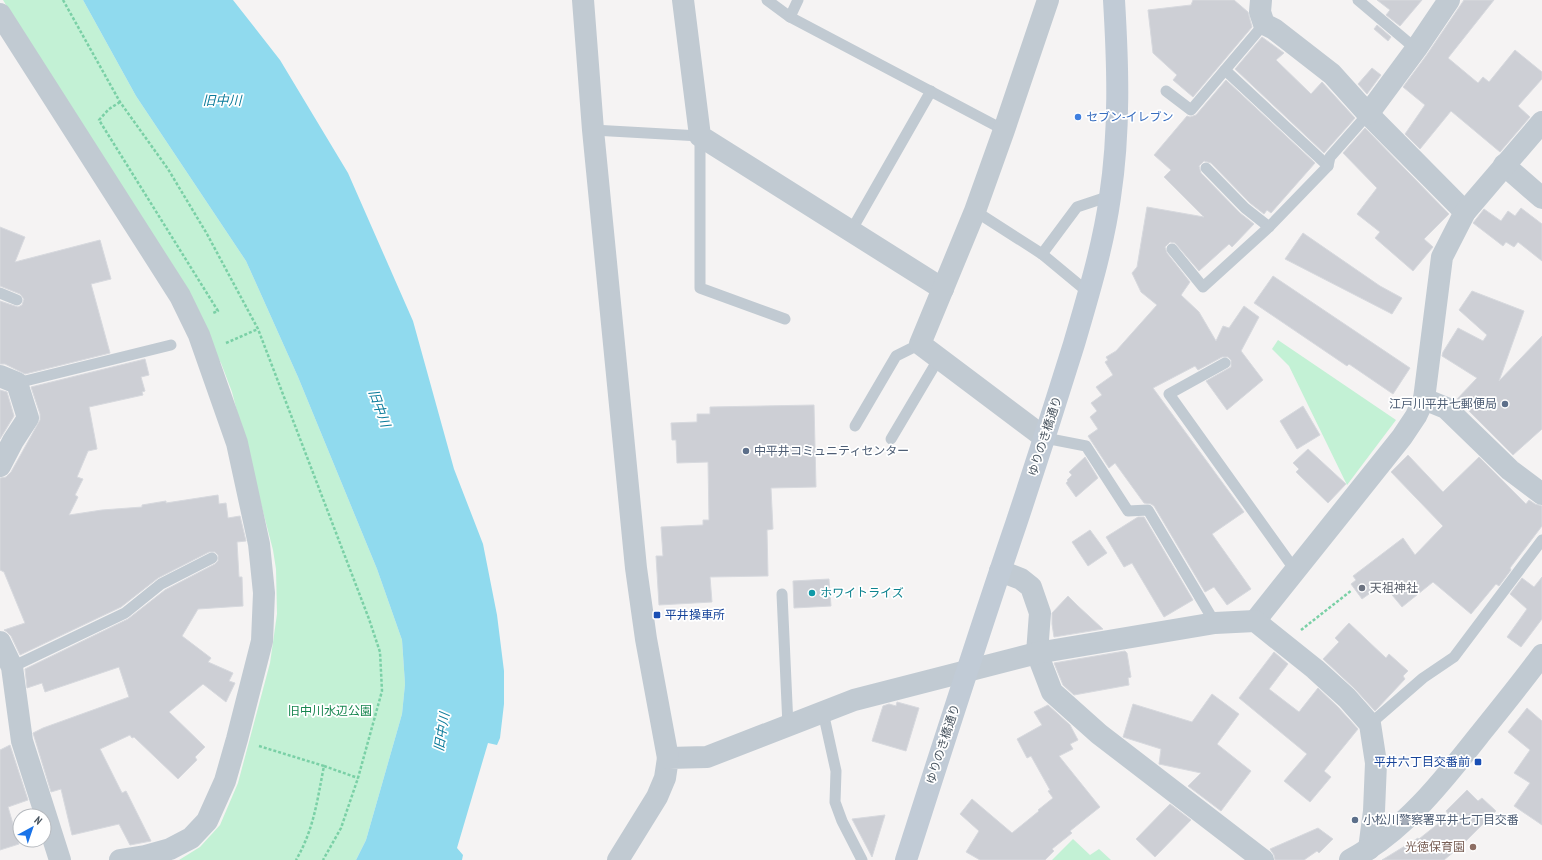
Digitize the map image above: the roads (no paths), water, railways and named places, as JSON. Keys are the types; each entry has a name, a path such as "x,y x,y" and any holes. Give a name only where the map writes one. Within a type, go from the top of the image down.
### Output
{"main road":[{"name":"ゆりのき橋通り","path":"906,860 966,671 1045,438 1089,294 1102,243 1110,196 1116,145 1118,96 1114,0"}],"street":[{"path":"582,0 593,130 636,568 646,639 668,758 665,778 657,797 618,860"},
{"path":"683,0 700,136 943,289"},
{"path":"1045,438 920,344 975,211 1048,0"},
{"path":"1261,0 1260,12 1264,24 1274,29 1332,74 1368,114 1465,212"},
{"path":"1368,114 1416,49 1449,0"},
{"path":"0,14 180,296 193,322 237,443 258,544 264,593 262,641 237,739 216,801 207,821 191,838 170,849 145,856 120,860"},
{"path":"1255,621 1402,437 1416,416 1424,399 1442,257 1465,212 1542,122"},
{"path":"1504,166 1542,198"},
{"path":"0,466 13,441 28,418 8,380"},
{"path":"1424,399 1446,408 1510,470 1542,494"},
{"path":"1000,571 1021,579 1031,587 1040,613 1037,653 1052,692 1099,734 1263,860"},
{"path":"668,758 707,757 854,700 1037,653 1215,623 1255,621 1347,698 1370,724 1376,763 1374,811 1358,856"},
{"path":"0,644 12,667 22,740 60,860"},
{"path":"1358,856 1415,811 1443,780 1542,655"}],"lane":[{"path":"767,0 790,17 1004,130"},
{"path":"790,17 798,0"},
{"path":"1358,0 1416,49"},
{"path":"1166,91 1191,110 1264,24"},
{"path":"1225,70 1328,166"},
{"path":"851,231 931,91"},
{"path":"1172,249 1203,287 1269,227 1328,166 1330,156 1368,114"},
{"path":"593,130 700,136 700,288 785,319"},
{"path":"1206,168 1245,208 1269,227"},
{"path":"1042,254 1077,207 1110,196"},
{"path":"975,211 1042,254 1089,294"},
{"path":"0,293 17,300"},
{"path":"855,426 896,356 920,344"},
{"path":"8,380 171,345"},
{"path":"891,439 939,358"},
{"path":"1225,363 1170,394 1295,570"},
{"path":"1045,438 1086,446 1128,511 1148,510 1215,623"},
{"path":"1370,724 1423,678 1454,657 1542,540"},
{"path":"12,667 125,613 161,584 212,558"},
{"path":"782,594 788,726"},
{"path":"823,712 836,771 835,802 842,821 862,860"}],"water":[{"name":"旧中川","path":"83,0 233,0 280,60 348,173 413,321 454,469 483,544 497,615 504,671 504,704 500,738 497,745 488,743 457,848 463,855 462,860 356,860 366,840 402,714 405,684 402,640 377,569 298,377 246,261 136,96"}],"place":[{"name":"セブン-イレブン","path":"1078,117"},
{"name":"江戸川平井七郵便局","path":"1505,404"},
{"name":"中平井コミュニティセンター","path":"746,451"},
{"name":"天祖神社","path":"1362,588"},
{"name":"ホワイトライズ","path":"812,593"},
{"name":"平井操車所","path":"657,615"},
{"name":"平井六丁目交番前","path":"1478,762"},
{"name":"小松川警察署平井七丁目交番","path":"1355,820"},
{"name":"光徳保育園","path":"1473,847"}],"park label":[{"name":"旧中川水辺公園","path":"330,711"}]}
